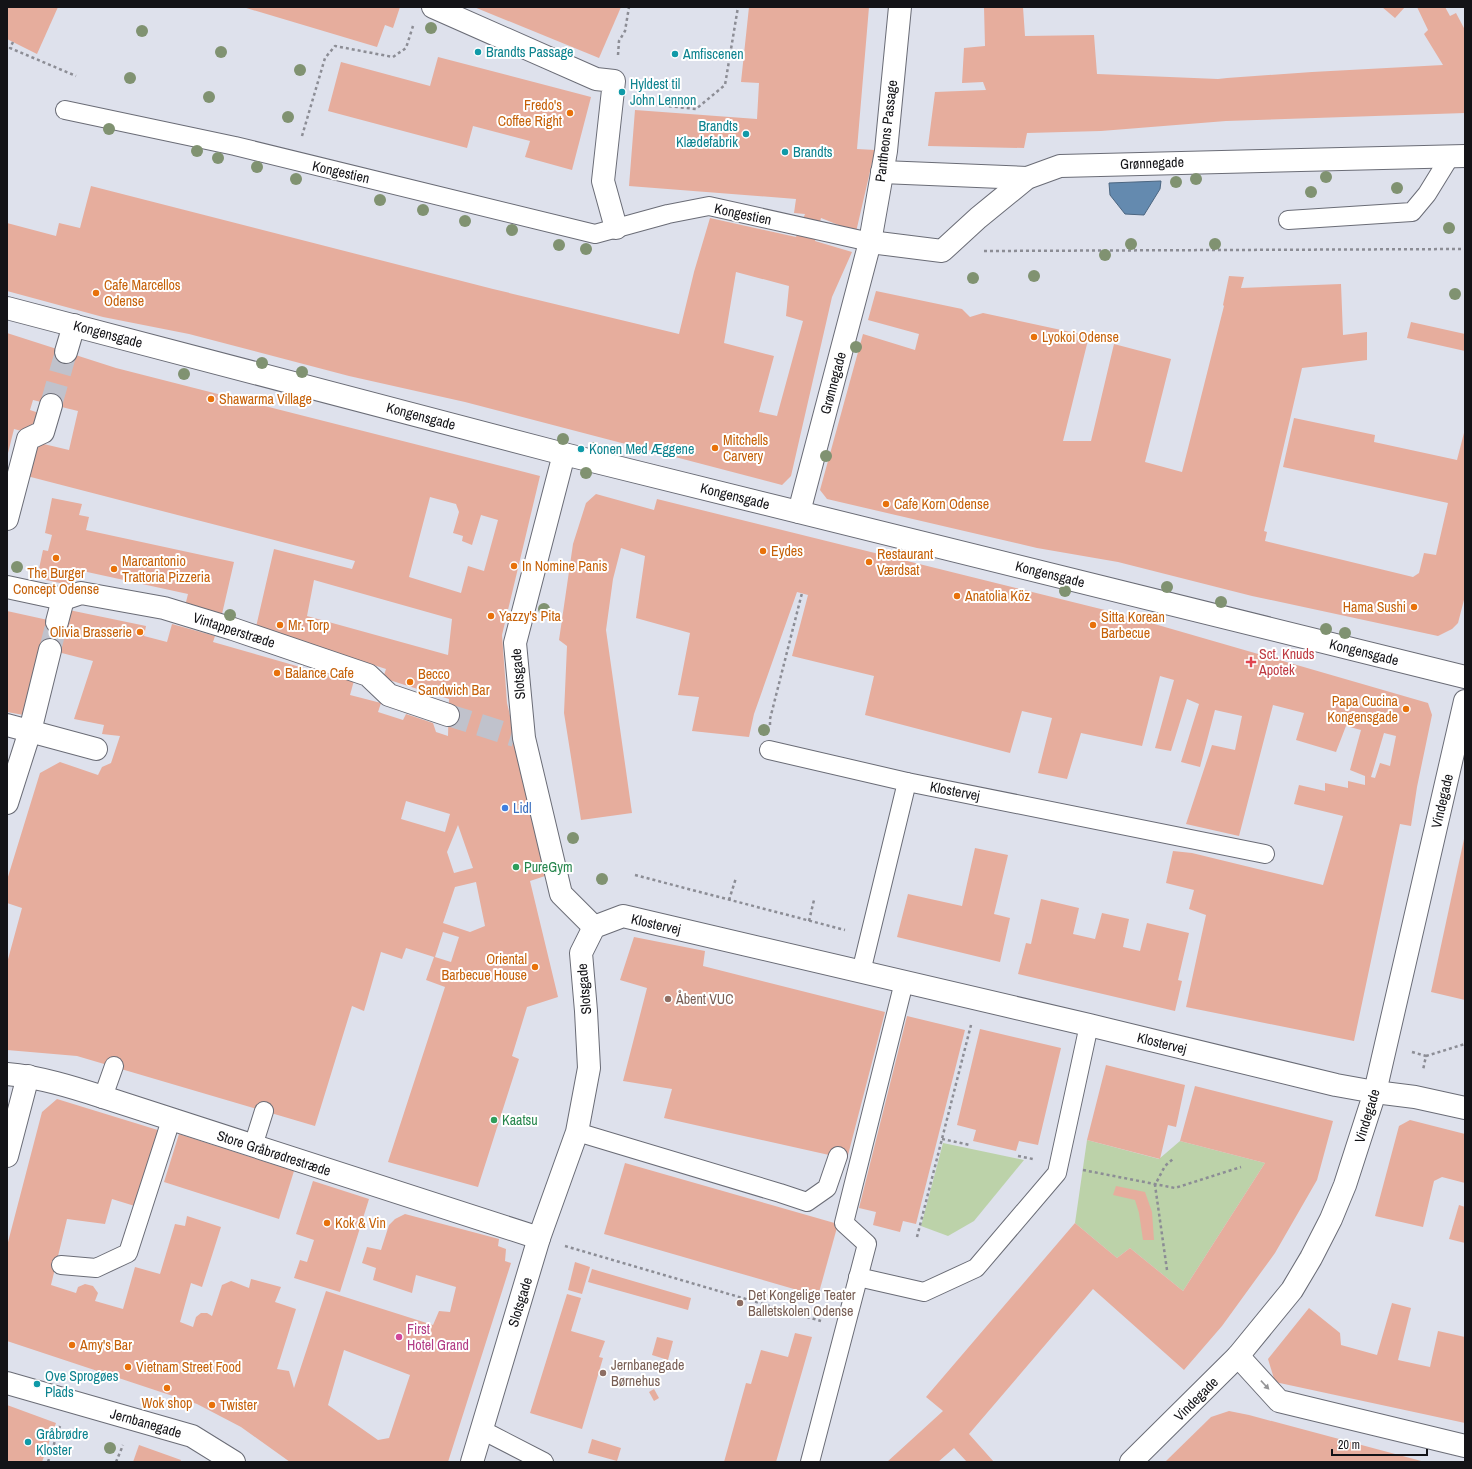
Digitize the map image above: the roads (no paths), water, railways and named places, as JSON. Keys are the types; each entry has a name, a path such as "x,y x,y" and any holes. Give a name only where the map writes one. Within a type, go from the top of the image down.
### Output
{"street":[{"path":"433,7 596,79 613,91 603,181 616,228"},
{"name":"Pantheons Passage","path":"869,248 886,151 900,7"},
{"name":"Grønnegade","path":"799,512 869,248 942,251 978,218 1027,178 1060,166 1458,156"},
{"path":"882,172 1027,178"},
{"name":"Kongensgade","path":"7,308 564,454 1465,677"},
{"path":"66,352 74,326"},
{"path":"7,519 28,439 43,432 51,405"},
{"name":"Slotsgade","path":"472,1462 539,1238 577,1132 589,1068 581,953 594,927 561,894 519,737 515,643 564,454"},
{"name":"Vintapperstræde","path":"7,588 63,598 81,593 164,608 226,627 368,675 389,695 448,715"},
{"path":"57,622 63,598"},
{"path":"7,803 30,731 50,650"},
{"name":"Vindegade","path":"1130,1462 1238,1356 1292,1290 1331,1220 1345,1185 1375,1092 1465,701"},
{"path":"7,725 96,749"},
{"name":"Klostervej","path":"594,927 623,916 1089,1025 1336,1085 1416,1097 1465,1108"},
{"path":"7,1156 18,1075"},
{"name":"Store Gråbrødrestræde","path":"18,1075 67,1085 171,1120 539,1238"},
{"path":"1238,1356 1279,1401 1465,1446"},
{"name":"Jernbanegade","path":"7,1382 192,1436 234,1462"}],"lane":[{"name":"Kongestien","path":"65,110 235,146 595,234 668,214 709,206 869,248"},
{"path":"1288,220 1412,212 1458,156"},
{"name":"Klostervej","path":"769,750 907,782 1265,854"},
{"path":"861,972 907,782"},
{"path":"810,1462 867,1244 844,1223 904,982"},
{"path":"858,1277 924,1292 976,1268 1057,1173 1089,1025"},
{"path":"103,1097 114,1066"},
{"path":"254,1146 264,1111"},
{"path":"61,1265 96,1268 128,1253 171,1120"},
{"path":"577,1132 780,1192 807,1202 827,1188 838,1156"},
{"path":"482,1430 544,1462"}],"water":[{"path":"1161,181 1160,189 1144,215 1125,214 1110,195 1109,183"}],"tunnel":[{"path":"51,405 66,352"},
{"path":"50,650 57,622"},
{"path":"448,715 515,736"}],"place":[{"name":"Brandts Passage","path":"478,52"},
{"name":"Amfiscenen","path":"675,54"},
{"name":"Hyldest til John Lennon","path":"622,92"},
{"name":"Fredo's Coffee Right","path":"570,113"},
{"name":"Brandts Klædefabrik","path":"746,134"},
{"name":"Brandts","path":"785,152"},
{"name":"Cafe Marcellos Odense","path":"96,293"},
{"name":"Lyokoi Odense","path":"1034,337"},
{"name":"Shawarma Village","path":"211,399"},
{"name":"Mitchells Carvery","path":"715,448"},
{"name":"Konen Med Æggene","path":"581,449"},
{"name":"Cafe Korn Odense","path":"886,504"},
{"name":"Eydes","path":"763,551"},
{"name":"The Burger Concept Odense","path":"56,558"},
{"name":"Restaurant Værdsat","path":"869,562"},
{"name":"In Nomine Panis","path":"514,566"},
{"name":"Marcantonio Trattoria Pizzeria","path":"114,569"},
{"name":"Anatolia Köz","path":"957,596"},
{"name":"Hama Sushi","path":"1414,607"},
{"name":"Yazzy's Pita","path":"491,616"},
{"name":"Mr. Torp","path":"280,625"},
{"name":"Sitta Korean Barbecue","path":"1093,625"},
{"name":"Olivia Brasserie","path":"140,632"},
{"name":"Sct. Knuds Apotek","path":"1251,662"},
{"name":"Balance Cafe","path":"277,673"},
{"name":"Becco Sandwich Bar","path":"410,682"},
{"name":"Papa Cucina Kongensgade","path":"1406,709"},
{"name":"Lidl","path":"505,808"},
{"name":"PureGym","path":"516,867"},
{"name":"Oriental Barbecue House","path":"535,967"},
{"name":"Åbent VUC","path":"668,999"},
{"name":"Kaatsu","path":"494,1120"},
{"name":"Kok & Vin","path":"327,1223"},
{"name":"Det Kongelige Teater Balletskolen Odense","path":"740,1303"},
{"name":"First Hotel Grand","path":"399,1337"},
{"name":"Amy's Bar","path":"72,1345"},
{"name":"Vietnam Street Food","path":"128,1367"},
{"name":"Jernbanegade Børnehus","path":"603,1373"},
{"name":"Ove Sprogøes Plads","path":"37,1384"},
{"name":"Wok shop","path":"167,1388"},
{"name":"Twister","path":"212,1405"},
{"name":"Gråbrødre Kloster","path":"28,1442"}]}
